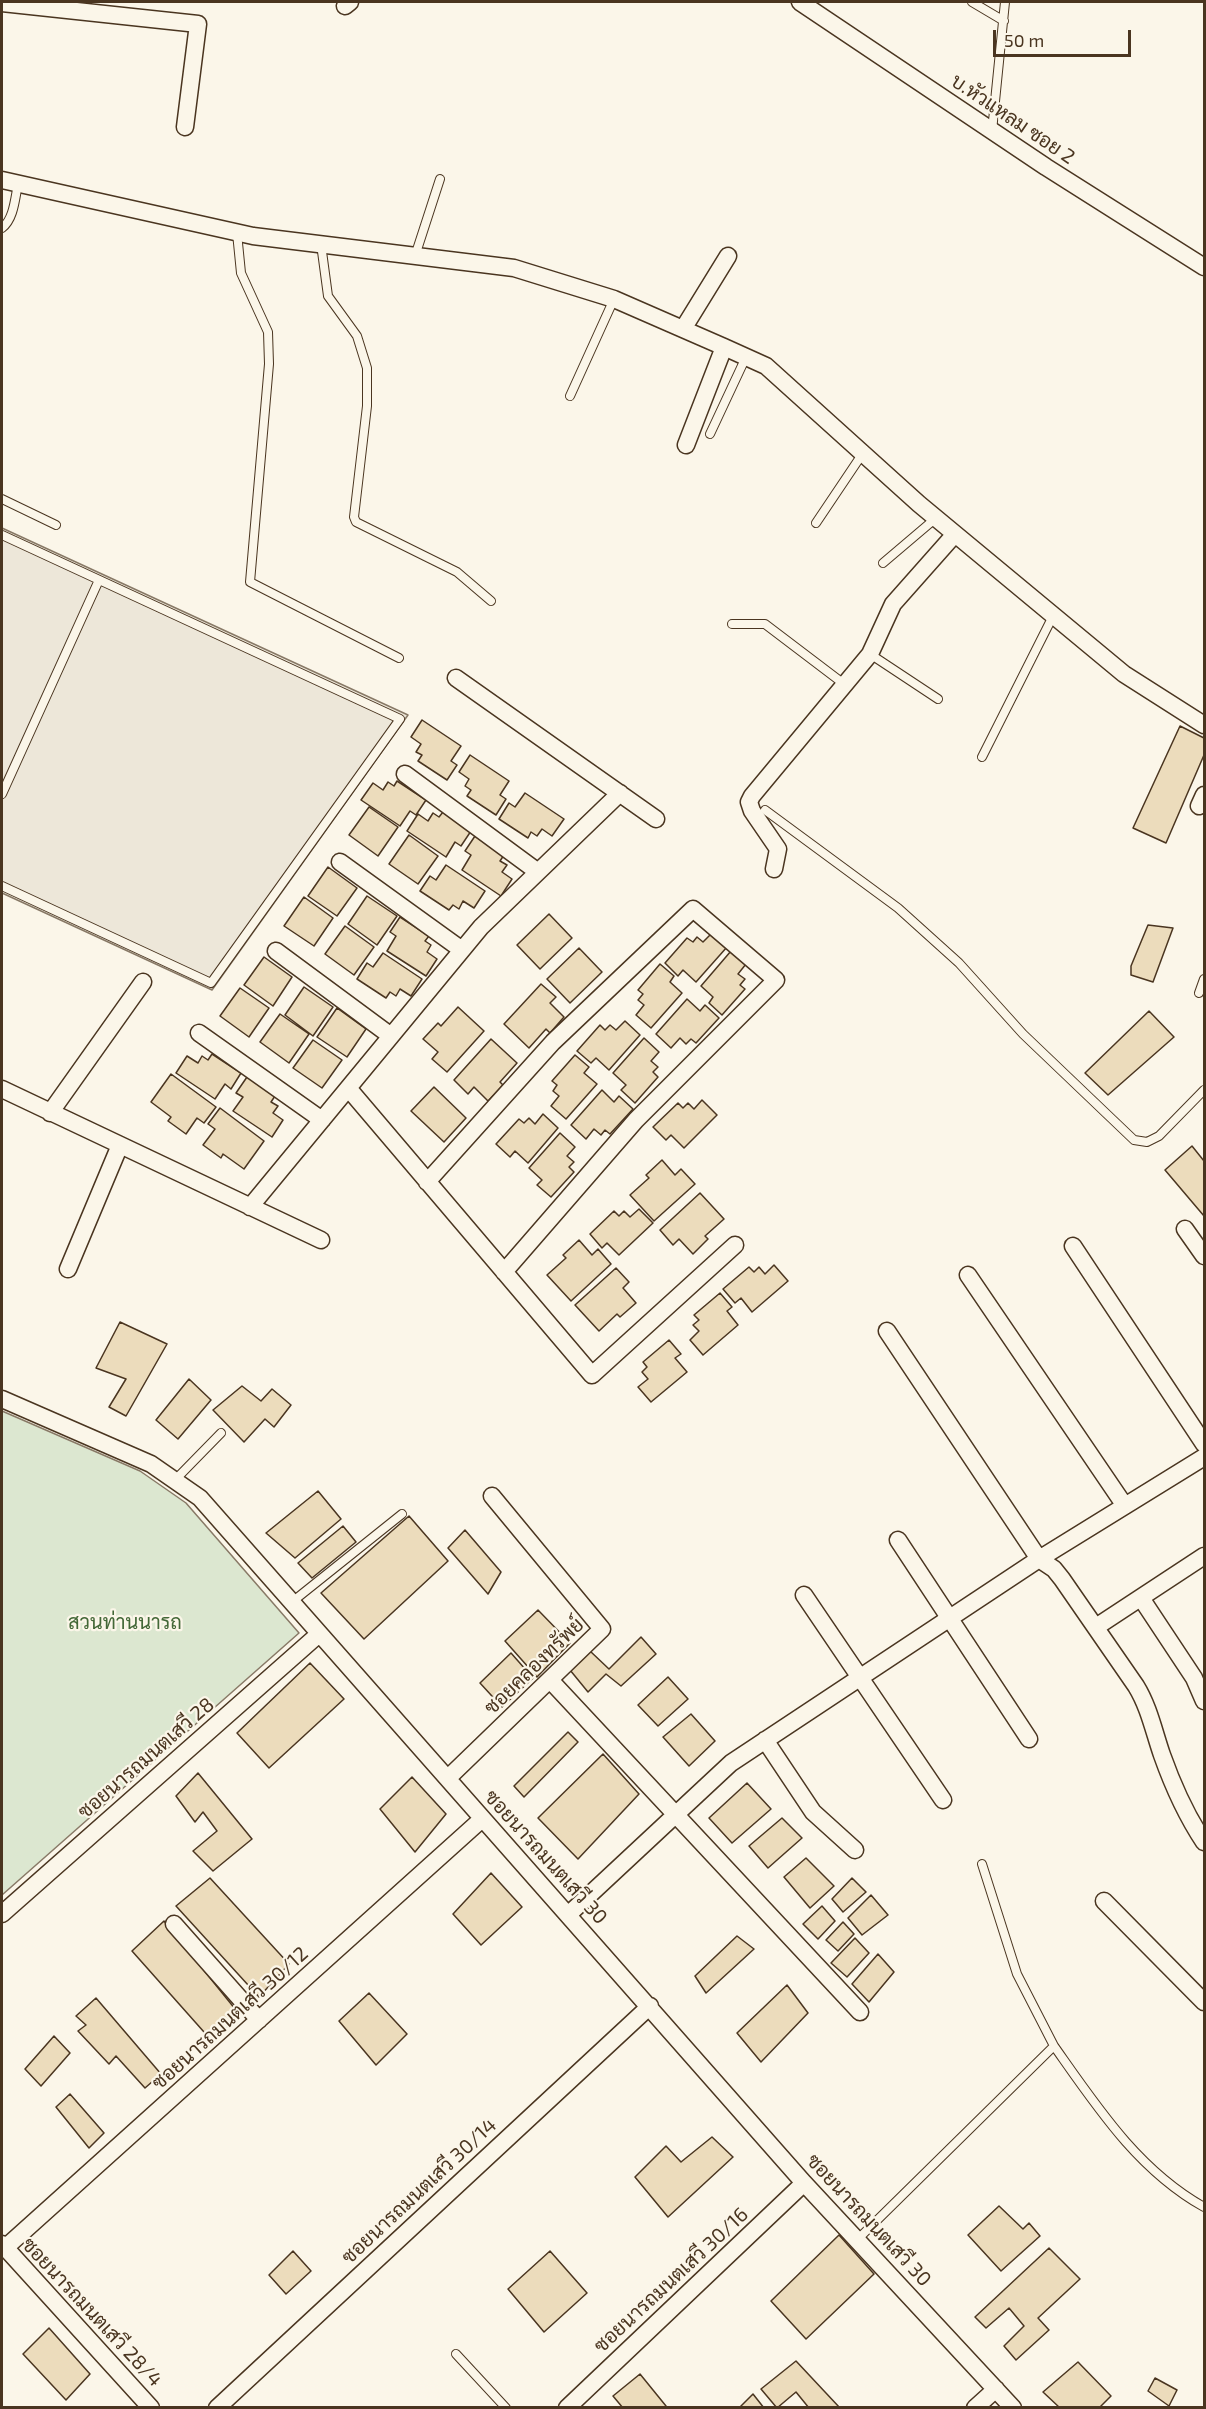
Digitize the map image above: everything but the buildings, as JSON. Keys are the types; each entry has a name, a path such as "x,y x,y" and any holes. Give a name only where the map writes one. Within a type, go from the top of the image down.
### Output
{"street":[{"name":"บ.หัวแหลม ซอย 2","path":"800,2 992,131 1204,267"},
{"path":"2,3 198,24 185,127"},
{"path":"10,182 237,233 514,267 614,299 766,366 936,518 1053,616 1124,674 1204,725"},
{"path":"683,329 728,256"},
{"path":"686,445 724,347"},
{"path":"774,869 778,849 752,811 749,802 784,755 870,654 893,604 955,534"},
{"path":"456,678 656,819"},
{"path":"405,774 538,872"},
{"path":"250,1207 481,927 620,793"},
{"path":"340,862 462,950"},
{"path":"427,1182 553,1042 693,909 776,980 636,1120 504,1272"},
{"path":"276,951 391,1036"},
{"path":"50,1113 143,982"},
{"path":"200,1033 322,1120"},
{"path":"348,1088 592,1375 735,1245"},
{"path":"2,1109 5,1091 321,1240"},
{"path":"68,1269 120,1145"},
{"path":"1185,1228 1204,1256"},
{"path":"1073,1246 1204,1444"},
{"path":"968,1275 1125,1506"},
{"path":"887,1331 1039,1559 1054,1569 1144,1698 1171,1778 1189,1820 1204,1842"},
{"name":"ซอยนารถมนตเสวี 30","path":"2,1399 151,1464 200,1498 804,2183 859,2238 1013,2408"},
{"path":"569,1914 731,1763 1039,1559 1204,1457"},
{"name":"ซอยคลองทรัพย์","path":"448,1778 602,1629 492,1496"},
{"path":"898,1540 1029,1739"},
{"path":"1096,1627 1204,1556"},
{"path":"804,1595 943,1800"},
{"path":"1141,1598 1203,1694"},
{"name":"ซอยนารถมนตเสวี 28","path":"2,1914 319,1634"},
{"path":"550,1680 860,2013"},
{"path":"765,1740 813,1812 855,1850"},
{"name":"ซอยนารถมนตเสวี 30/12","path":"3,2246 482,1819"},
{"path":"1104,1901 1204,2002"},
{"path":"174,1924 259,2020"},
{"name":"ซอยนารถมนตเสวี 30/14","path":"217,2408 650,2006"},
{"name":"ซอยนารถมนตเสวี 30/16","path":"567,2408 804,2183"},
{"name":"ซอยนารถมนตเสวี 28/4","path":"3,2246 151,2408"},
{"path":"975,2408 996,2389"}],"lane":[{"path":"972,2 1004,21"},
{"path":"992,131 1005,2"},
{"path":"415,256 440,179"},
{"path":"2,228 7,224 11,213 10,182"},
{"path":"237,233 241,273 268,332 269,364 250,582 399,658"},
{"path":"321,244 328,296 357,336 367,368 368,406 354,517 356,522 457,572 491,601"},
{"path":"570,396 614,299"},
{"path":"711,434 746,357"},
{"path":"816,523 863,453"},
{"path":"2,499 56,525"},
{"path":"883,563 936,518"},
{"path":"2,535 400,718 211,983 2,886"},
{"path":"2,795 99,580"},
{"path":"982,757 1053,616"},
{"path":"732,624 765,624 844,684"},
{"path":"870,654 938,699"},
{"path":"765,810 898,908 959,963 1023,1034 1134,1140 1147,1142 1159,1136 1204,1090"},
{"path":"1199,993 1204,979"},
{"path":"175,1480 221,1433"},
{"path":"291,1603 402,1514"},
{"path":"982,1864 1017,1974 1054,2046 1118,2136 1178,2192 1204,2207"},
{"path":"859,2238 1054,2046"},
{"path":"456,2354 506,2408"}],"green space":[{"name":"สวนท่านนารถ","path":"2,1411 140,1471 186,1503 299,1633 2,1895"}],"shaded area":[{"path":"2,528 408,715 212,990 2,893"}]}
